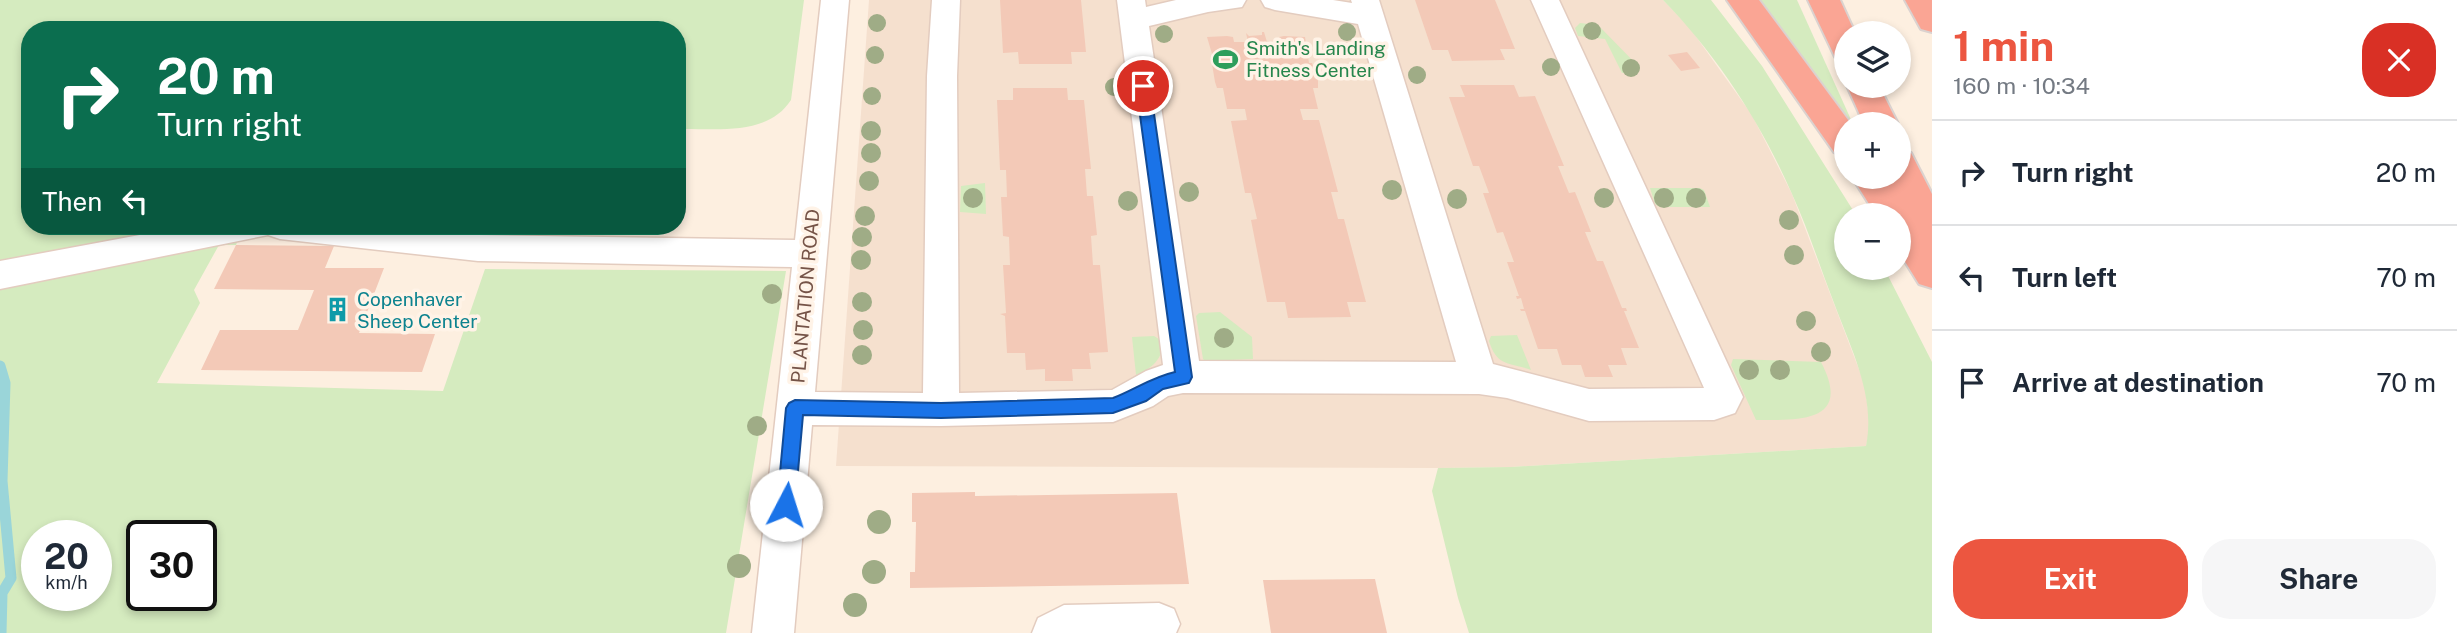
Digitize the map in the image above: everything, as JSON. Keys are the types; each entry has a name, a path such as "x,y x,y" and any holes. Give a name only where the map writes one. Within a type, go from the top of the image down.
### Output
{"highway":[{"path":"1743,0 1834,126"},
{"path":"1824,0 1834,22"},
{"path":"1921,0 1932,21"},
{"path":"1911,187 1932,231"},
{"path":"1911,241 1932,273"}],"street":[{"name":"PLANTATION ROAD","path":"773,633 835,0"},
{"path":"941,410 942,99 946,0"},
{"path":"1184,377 1132,10 1232,0"},
{"path":"1275,0 1367,8 1479,378"},
{"path":"795,408 941,410 1113,406 1140,395 1159,382 1184,377 1479,378 1500,379 1569,403 1589,405 1721,402 1725,397 1545,0"},
{"path":"6,274 209,235"},
{"path":"365,235 478,247 809,254"},
{"path":"1053,633 1063,626 1159,624"}],"shaded area":[{"path":"869,0 1663,0 1690,28 1752,115 1792,194 1865,385 1870,428 1866,446 1511,467 836,466"}],"green space":[{"path":"0,0 804,0 791,100 781,112 769,120 740,128 724,129 686,129 686,21 21,21 21,235 240,235 236,245 219,245 194,290 200,303 157,383 443,391 485,269 786,271 726,633 0,633"},
{"path":"1663,0 1711,0 1762,66 1834,180 1834,189 1840,189 1848,203 1834,203 1834,280 1890,280 1932,362 1932,633 1469,633 1432,491 1438,468 1511,467 1866,446 1868,409 1860,373 1792,194 1752,116 1683,21"},
{"path":"1758,0 1797,0 1834,82 1834,98 1841,98 1848,112 1838,112"},
{"path":"1580,23 1598,25 1639,67 1639,72 1622,73 1605,39 1578,36 1575,28"},
{"path":"985,183 986,214 960,212 961,186"},
{"path":"1650,188 1700,188 1704,190 1710,207 1660,207 1655,204"},
{"path":"1220,312 1252,337 1253,359 1203,359 1196,316 1199,313"},
{"path":"1517,335 1531,370 1500,359 1489,341 1491,336"},
{"path":"1154,336 1162,341 1159,358 1147,370 1136,375 1132,337"},
{"path":"1733,359 1821,362 1829,382 1830,397 1826,407 1817,414 1804,418 1756,420 1731,365"}],"building":[{"path":"1000,0 1081,0 1086,52 1071,52 1072,64 1019,64 1018,52 1003,53"},
{"path":"1415,0 1495,0 1515,49 1500,49 1505,60 1452,61 1448,50 1432,50"},
{"path":"1262,32 1267,42 1281,42 1279,37 1284,36 1305,37 1309,63 1312,63 1318,81 1318,88 1313,88 1318,109 1300,109 1303,120 1319,120 1338,192 1331,192 1338,219 1344,219 1366,302 1347,302 1351,317 1288,318 1285,302 1267,302 1251,220 1257,219 1251,193 1245,193 1231,121 1247,120 1245,109 1227,109 1223,88 1217,88 1215,82 1212,64 1215,64 1207,37 1227,36 1233,37 1234,42 1248,42 1246,33 1249,36 1262,35"},
{"path":"1687,52 1700,68 1681,71 1668,55"},
{"path":"1460,85 1514,85 1519,97 1535,96 1564,166 1558,166 1569,193 1575,192 1591,232 1585,232 1597,261 1603,261 1622,308 1626,308 1627,311 1624,311 1639,348 1621,348 1627,365 1608,365 1613,377 1585,377 1581,365 1562,365 1557,349 1538,349 1525,311 1520,309 1524,309 1521,298 1517,299 1516,296 1519,296 1507,262 1514,262 1503,232 1497,233 1483,193 1489,193 1479,166 1473,166 1449,97 1465,97"},
{"path":"1013,88 1067,88 1068,100 1084,100 1091,169 1085,169 1087,196 1093,196 1097,235 1091,236 1093,265 1100,265 1108,352 1089,353 1091,369 1072,369 1073,381 1045,381 1045,369 1026,370 1025,353 1007,353 1005,316 1000,314 1006,313 1003,265 1010,265 1009,237 1003,236 1001,197 1007,197 1006,170 1000,170 997,100 1013,100"},
{"name":"Copenhaver Sheep Center","path":"236,245 334,246 325,268 384,268 359,333 435,334 422,372 201,370 220,330 298,330 314,290 214,289"},
{"path":"975,492 975,496 1177,493 1189,584 910,588 910,572 915,572 916,522 912,522 912,493"},
{"path":"1375,579 1387,633 1271,633 1263,580"}],"waterway":[{"path":"0,366 5,383 2,481 11,578 2,593 1,633"}],"place":[{"name":"Smith's Landing Fitness Center","path":"1226,59"},
{"name":"Copenhaver Sheep Center","path":"337,310"}],"route":[{"path":"786,505 795,408 941,410 1113,406 1140,395 1159,382 1184,377 1143,86"}]}
